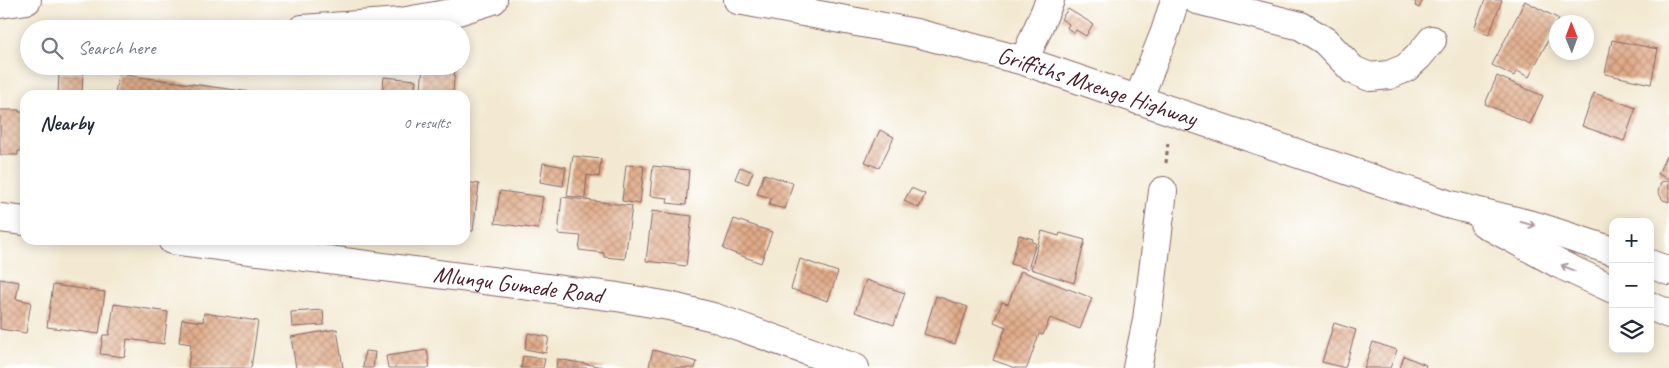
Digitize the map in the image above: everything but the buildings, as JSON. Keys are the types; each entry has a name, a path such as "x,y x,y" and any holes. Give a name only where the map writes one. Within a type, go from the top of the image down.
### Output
{"street":[{"path":"0,4 27,0"},
{"path":"412,20 452,13 493,0"},
{"name":"Griffiths Mxenge Highway","path":"738,0 798,5 1024,61 1447,204 1536,226 1609,250"},
{"path":"1024,61 1050,0"},
{"path":"1138,100 1165,32 1175,0"},
{"path":"1196,0 1301,26 1326,41 1353,70 1370,77 1389,75 1406,68 1432,40"},
{"path":"1138,368 1147,320 1163,191"},
{"name":"Griffiths Mxenge Highway","path":"1447,204 1559,264 1609,287"},
{"path":"0,218 20,220"},
{"name":"Mlungu Gumede Road","path":"211,245 617,297 669,306 713,317 854,368"},
{"path":"1654,265 1669,271"},
{"path":"1654,308 1669,314"}],"path":[{"path":"1163,191 1171,111"}]}
